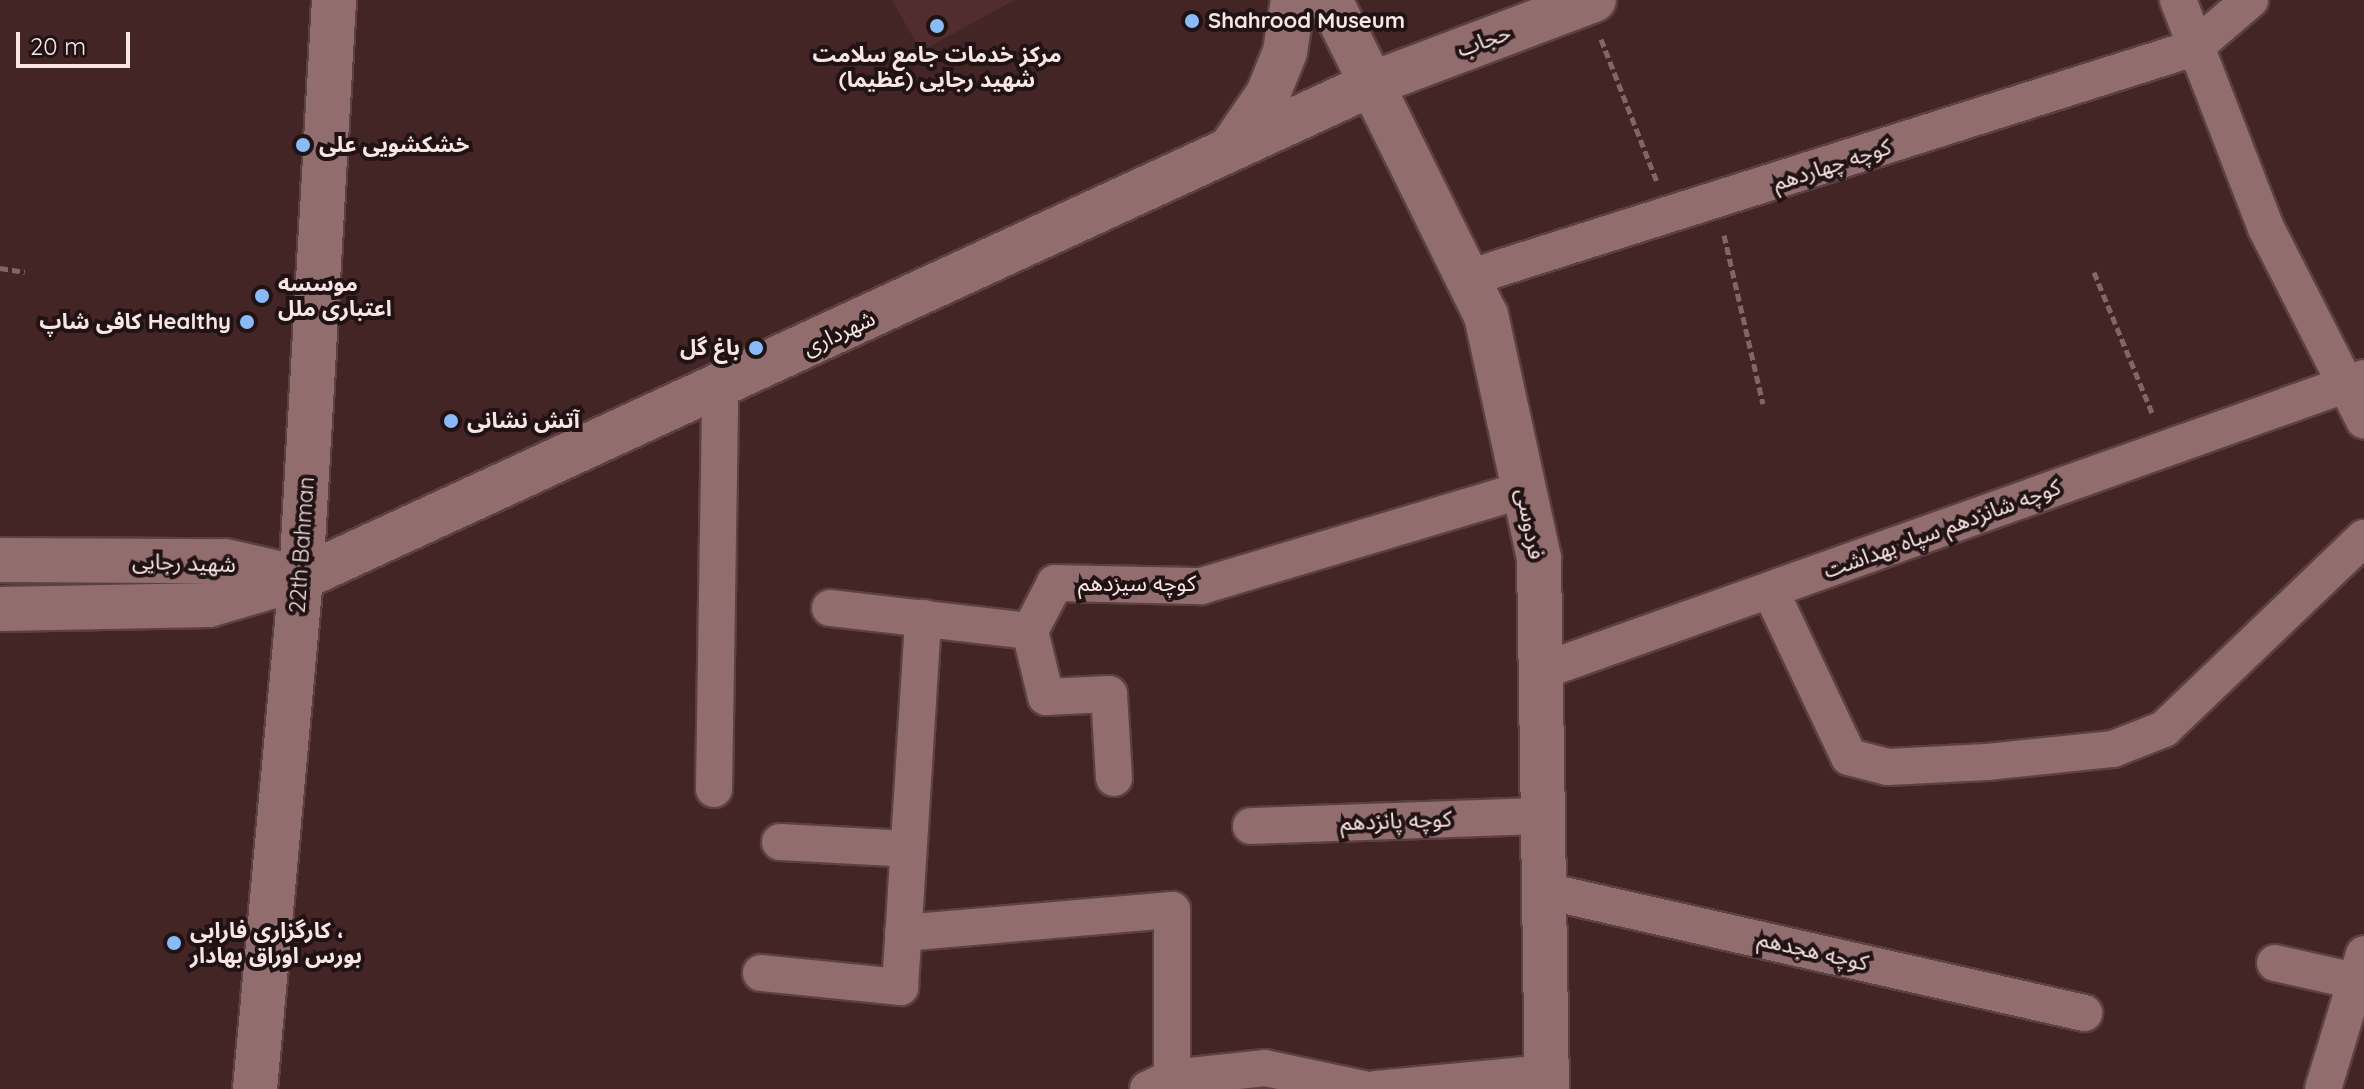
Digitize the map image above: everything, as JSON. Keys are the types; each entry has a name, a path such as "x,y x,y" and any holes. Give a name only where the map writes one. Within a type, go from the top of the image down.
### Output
{"main road":[{"name":"22th Bahman","path":"255,1089 301,578 334,0"},
{"path":"1230,150 1268,94 1285,52 1293,0"},
{"name":"فردوسی","path":"1330,0 1374,83 1486,315 1539,558 1541,890 1546,1081"},
{"name":"حجاب","path":"1374,83 1589,1"},
{"name":"شهرداری","path":"301,578 720,389 1374,83"},
{"name":"شهید رجایی","path":"0,560 225,561 301,578"},
{"name":"شهید رجایی","path":"0,609 209,605 301,578"}],"street":[{"path":"2178,0 2266,228 2354,382 2364,420"},
{"path":"2194,48 2250,0"},
{"name":"کوچه چهاردهم","path":"1468,278 1716,203 2194,48"},
{"name":"کوچه شانزدهم سپاه بهداشت","path":"1539,672 2354,382"},
{"path":"714,789 720,389"},
{"name":"کوچه سیزدهم","path":"1030,631 1055,583 1201,586 1524,490"},
{"path":"1770,590 1849,757 1888,767 1987,762 2113,749 2164,729 2364,538"},
{"path":"830,608 1030,631 1046,697 1109,694 1114,778"},
{"path":"761,973 900,987 923,618"},
{"name":"کوچه پانزدهم","path":"1251,826 1541,816"},
{"path":"780,842 908,849"},
{"name":"کوچه هجدهم","path":"1541,890 2084,1013"},
{"path":"903,933 1172,910 1160,1084 1265,1068 1363,1089"},
{"path":"2275,963 2361,973 2323,1089"},
{"path":"1376,1089 1546,1081"}],"path":[{"path":"1589,1 1670,217"},
{"path":"1716,203 1763,404"},
{"path":"0,268 25,272"},
{"path":"2094,272 2167,449"}],"shaded area":[{"name":"مرکز خدمات جامع سلامت شهید رجایی (عظیما)","path":"892,0 1015,0 921,51"}],"place":[{"name":"Shahrood Museum","path":"1192,21"},
{"name":"مرکز خدمات جامع سلامت شهید رجایی (عظیما)","path":"937,26"},
{"name":"خشکشویی علی","path":"303,145"},
{"name":"موسسه اعتباری ملل","path":"262,296"},
{"name":"کافی شاپ Healthy","path":"247,322"},
{"name":"باغ گل","path":"756,348"},
{"name":"آتش نشانی","path":"451,421"},
{"name":"کارگزاری فارابی ، بورس اوراق بهادار","path":"174,943"}]}
